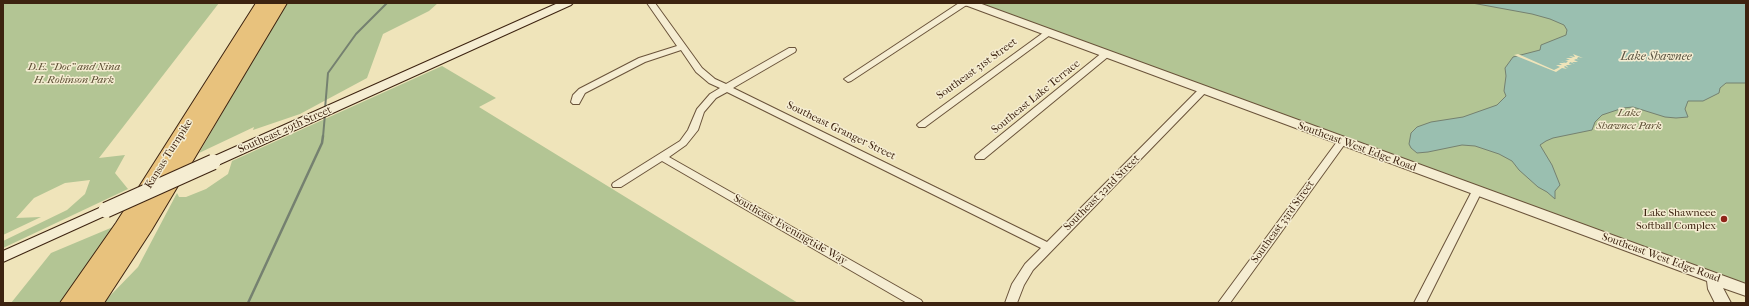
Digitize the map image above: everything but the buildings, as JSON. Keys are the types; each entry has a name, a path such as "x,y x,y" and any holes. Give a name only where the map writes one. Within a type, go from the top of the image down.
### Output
{"highway":[{"name":"Kansas Turnpike","path":"71,303 123,228 264,3"},
{"name":"Kansas Turnpike","path":"92,303 144,225 278,3"}],"main road":[{"name":"Southeast 29th Street","path":"3,257 567,3"}],"street":[{"name":"Southeast Granger Street","path":"651,3 699,70 712,81 1048,247"},
{"path":"848,79 963,4 969,3"},
{"name":"Southeast West Edge Road","path":"969,3 1746,290"},
{"name":"Southeast 31st Street","path":"922,125 1047,33"},
{"path":"576,102 578,95 582,91 642,60 682,47"},
{"path":"617,185 678,147 689,137 693,130 697,115 705,104 726,88 792,50"},
{"name":"Southeast Lake Terrace","path":"980,157 1106,54"},
{"name":"Southeast 32nd Street","path":"1011,303 1024,273 1203,90"},
{"name":"Southeast 33rd Street","path":"1224,303 1342,141"},
{"name":"Southeast Eveningtide Way","path":"662,157 917,303"},
{"path":"1420,303 1477,191"},
{"path":"1714,278 1716,290 1723,303"}],"green space":[{"name":"D.E. “Doc” and Nina H. Robinson Park","path":"3,3 219,3 99,158 125,155 115,173 128,189 3,248 3,241 67,210 85,194 90,180 65,183 34,198 16,218 41,217 3,235"},
{"path":"286,3 438,3 429,11 383,34 367,78 300,114 253,130 254,127 199,153"},
{"name":"Lake Shawnee Park","path":"975,3 1746,3 1746,287"},
{"path":"442,66 496,98 479,107 798,303 103,303 138,267 177,193 179,197 186,197 206,189 228,174 232,161"},
{"path":"113,227 62,303 11,303 51,253"}],"water":[{"name":"Lake Shawnee","path":"1472,3 1746,3 1746,83 1726,83 1720,88 1719,93 1703,101 1688,101 1685,109 1688,117 1665,117 1633,107 1623,108 1602,115 1595,122 1592,130 1553,138 1546,141 1540,145 1552,165 1560,185 1555,191 1555,199 1538,187 1519,170 1512,161 1499,154 1475,146 1462,145 1417,153 1409,144 1411,133 1417,127 1431,122 1463,117 1497,105 1506,96 1504,91 1506,76 1505,68 1513,57 1540,50 1541,45 1566,35 1567,30 1564,25 1550,19 1532,14"}],"pier":[{"path":"1518,54 1554,70 1560,67 1556,65 1562,65 1559,63 1565,63 1561,61 1566,63 1568,61 1565,60 1570,60 1566,58 1573,58 1569,56 1575,57 1573,54 1583,58 1578,57 1577,59 1580,60 1574,60 1578,62 1572,62 1575,64 1570,62 1569,64 1572,65 1566,65 1569,68 1565,66 1564,67 1567,69 1562,68 1556,72 1514,55"}],"waterway":[{"path":"325,109 328,73 356,34 387,3"},
{"path":"323,137 325,114"},
{"path":"248,303 322,143 323,136"}],"place":[{"name":"Lake Shawneee Softball Complex","path":"1724,219"}]}
